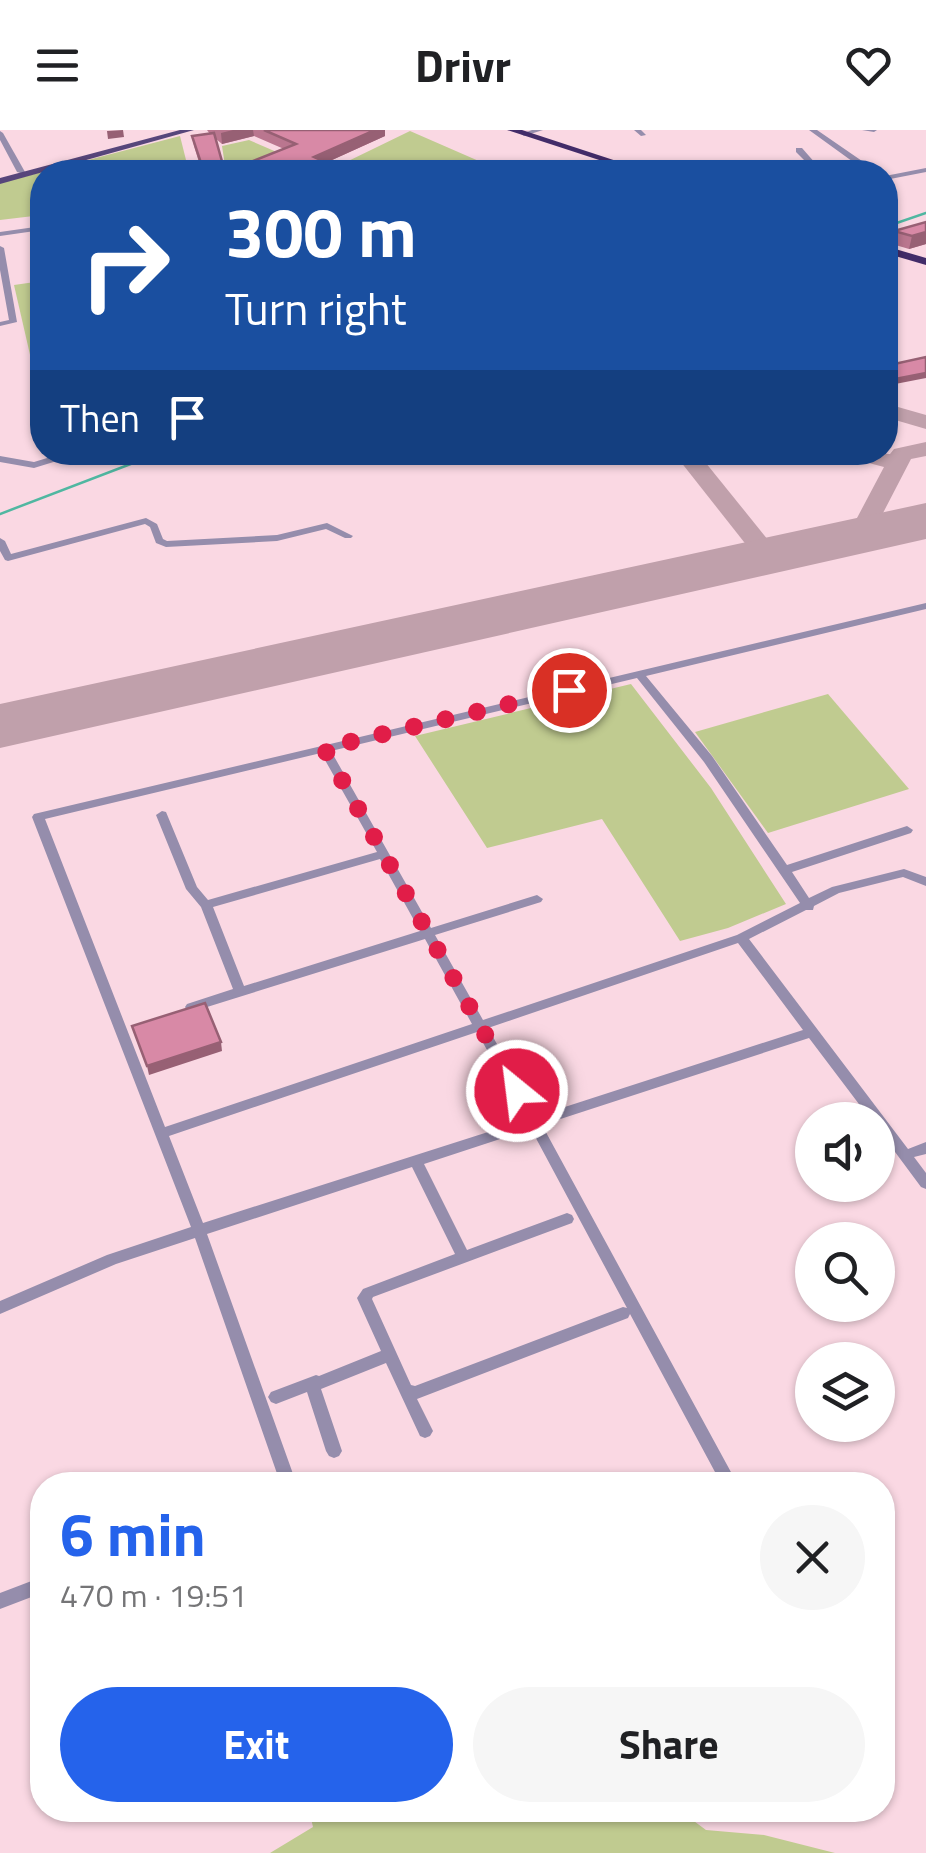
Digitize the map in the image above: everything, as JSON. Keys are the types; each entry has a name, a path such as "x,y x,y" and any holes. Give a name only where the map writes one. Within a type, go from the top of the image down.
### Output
{"highway":[{"path":"518,132 608,160"},
{"path":"900,254 926,262"}],"main road":[{"path":"69,160 190,130"},
{"path":"73,160 165,136"},
{"path":"0,179 30,170"},
{"path":"0,179 30,171"}],"street":[{"path":"518,132 540,130"},
{"path":"812,130 855,160"},
{"path":"865,130 874,130"},
{"path":"0,133 21,172"},
{"path":"799,150 809,160"},
{"path":"898,175 926,170"},
{"path":"898,236 926,228"},
{"path":"0,234 30,230"},
{"path":"0,248 5,304 13,322 0,324"},
{"path":"0,459 30,464"},
{"path":"0,542 8,558 146,522 154,526 160,541 166,544 278,538 328,526 348,536"},
{"path":"284,1472 200,1233 38,817 926,606"},
{"path":"639,674 708,760 809,907"},
{"path":"324,748 536,1124 723,1472"},
{"path":"162,815 192,889 206,905 240,992"},
{"path":"783,871 907,830"},
{"path":"206,905 384,854"},
{"path":"160,1134 741,938 836,890 872,878 904,872 926,882"},
{"path":"172,1014 428,931 538,900"},
{"path":"741,938 926,1182"},
{"path":"120,1030 137,1025"},
{"path":"0,1308 112,1259 813,1032"},
{"path":"905,1156 926,1148"},
{"path":"418,1163 464,1258"},
{"path":"425,1432 364,1298 368,1293 568,1220"},
{"path":"406,1391 415,1393 623,1314"},
{"path":"276,1397 390,1354"},
{"path":"318,1381 312,1392 334,1451"},
{"path":"0,1601 30,1590"}],"green space":[{"path":"410,131 476,160 350,160"},
{"path":"180,136 186,160 88,160"},
{"path":"249,140 279,153 259,160 224,160 222,146"},
{"path":"30,175 30,216 0,220 0,183"},
{"path":"30,283 30,355 14,285"},
{"path":"631,684 711,788 786,904 728,928 680,941 602,819 487,848 415,736"},
{"path":"828,694 909,789 768,833 695,732"},
{"path":"312,1822 695,1822 706,1830 764,1835 835,1853 270,1853 313,1827"}],"building":[{"path":"264,130 375,130 314,157 321,160 255,160 296,144"},
{"path":"214,133 222,160 200,160 192,136"},
{"path":"926,222 926,232 912,236 898,230"},
{"path":"926,357 926,373 898,378 898,363"},
{"path":"205,1003 221,1042 147,1066 132,1026"}],"waterway":[{"path":"898,223 926,213"},
{"path":"0,514 128,465"}],"taxiway":[{"path":"898,414 926,422"},
{"path":"898,462 902,454 926,449"},
{"path":"694,465 768,556"},
{"path":"860,535 896,465"}],"runway":[{"path":"0,726 926,521"}],"route":[{"path":"517,1091 324,748 569,690"}]}
